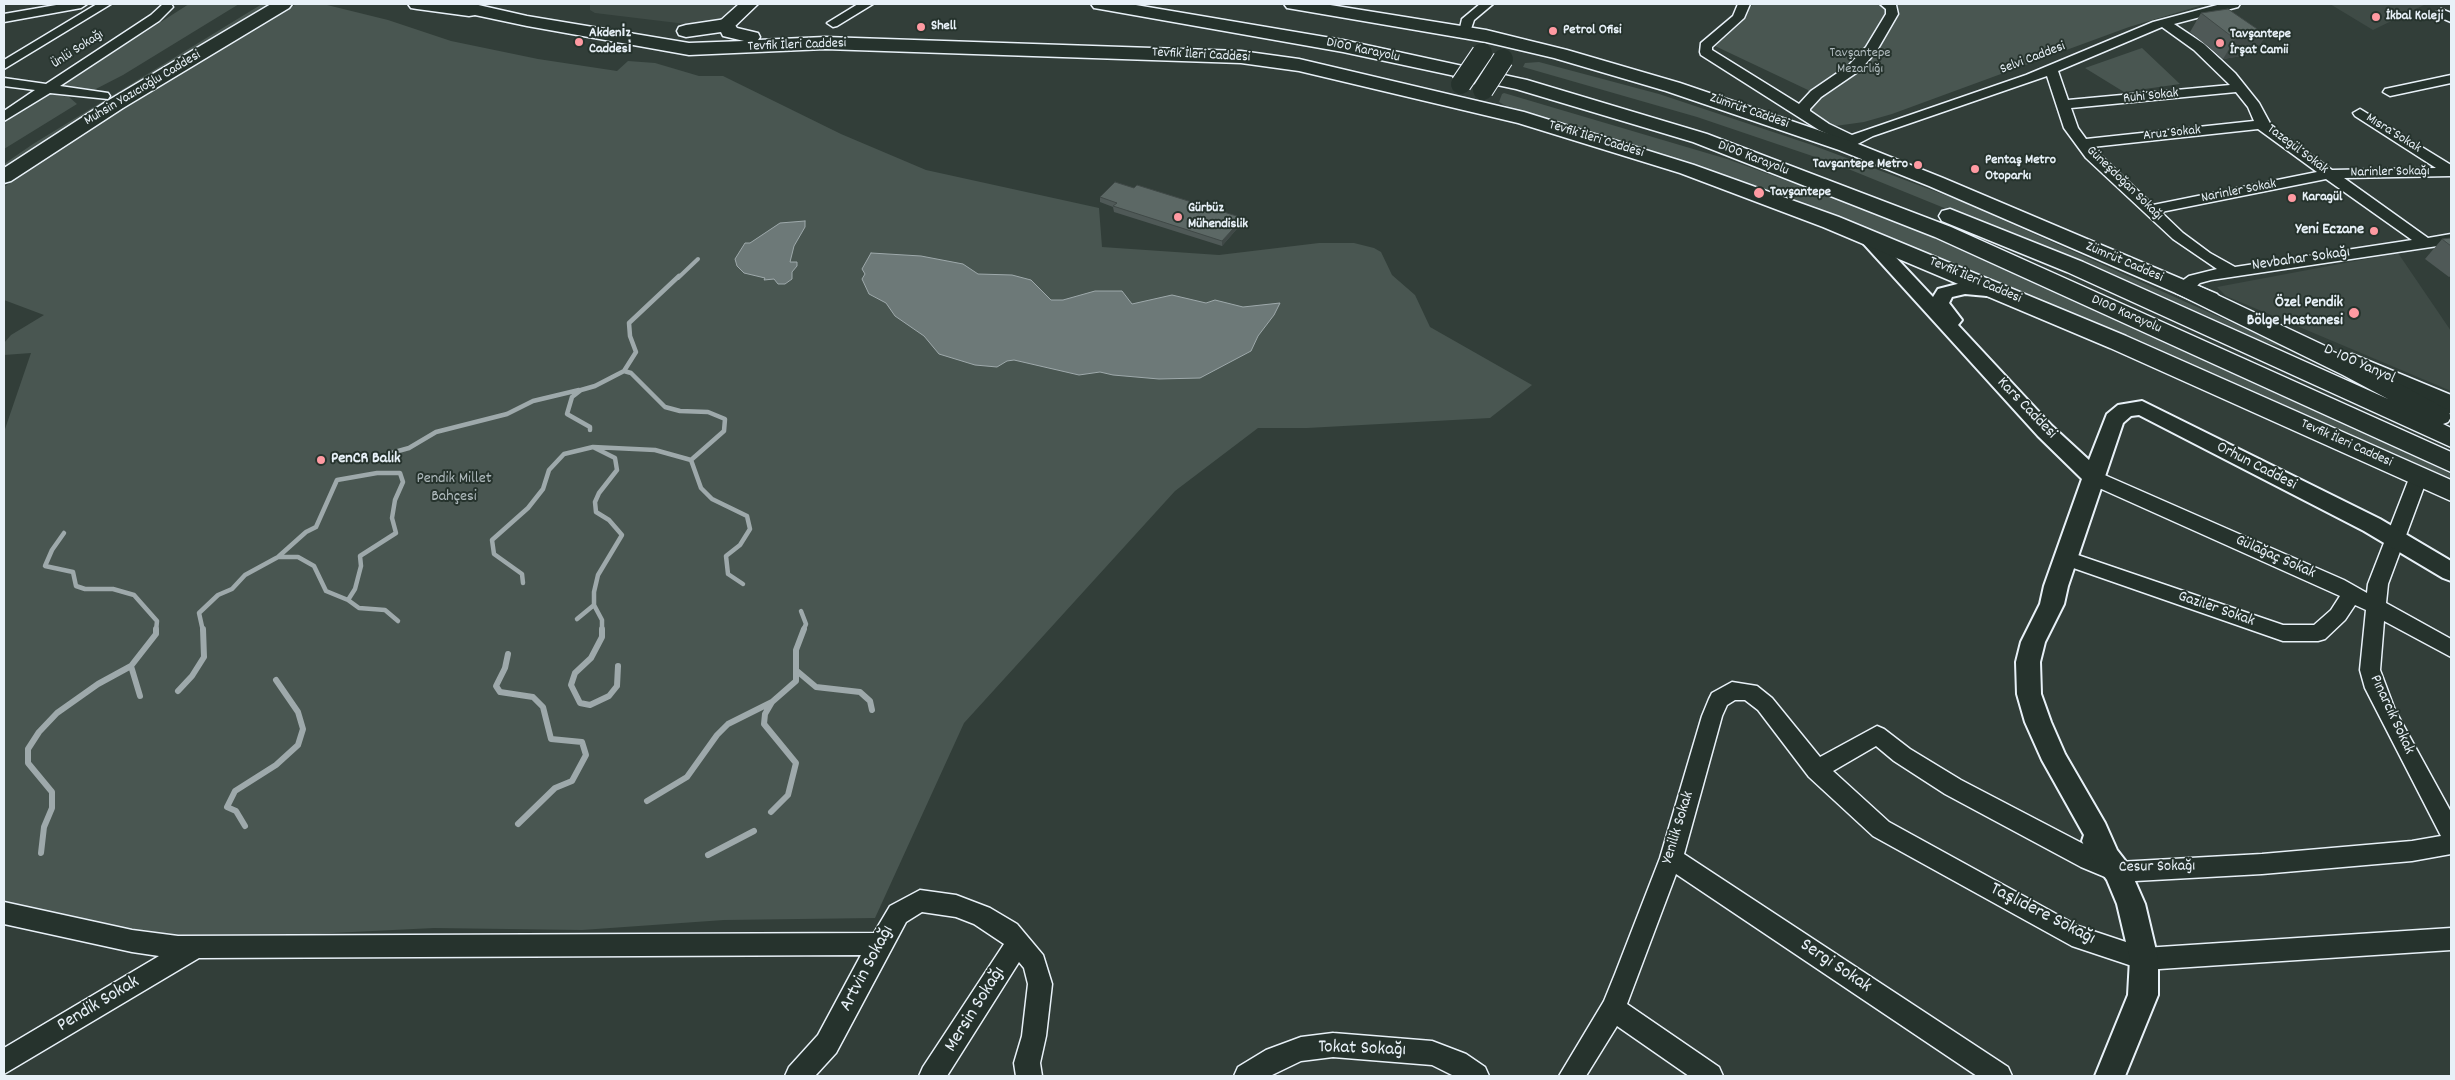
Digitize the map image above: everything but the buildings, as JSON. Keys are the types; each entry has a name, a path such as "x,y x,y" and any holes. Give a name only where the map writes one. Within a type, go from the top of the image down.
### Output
{"main road":[{"name":"Muhsin Yazıcıoğlu Caddesi","path":"4,156 254,4"},
{"name":"Muhsin Yazıcıoğlu Caddesi","path":"4,178 116,104 283,4"},
{"path":"416,4 498,15"},
{"name":"Tevfik İleri Caddesi","path":"451,4 498,15 684,39"},
{"name":"Tevfik İleri Caddesi","path":"520,4 684,39 710,49 824,43 1241,57 1299,65 1524,118 1687,169 1867,237 2002,292 2451,491"},
{"path":"684,39 726,24 749,4"},
{"name":"D100 Karayolu","path":"1100,4 1344,46 1520,84 1700,138 1943,232 2451,463"},
{"name":"D100 Karayolu","path":"1178,4 1339,31 1493,67 1709,127 1759,144 1853,178 2075,267 2451,438"},
{"name":"Zümrüt Caddesi","path":"1292,4 1465,32 1560,54 1673,87 1849,143 2184,288"},
{"path":"726,24 730,32 747,37 824,43"},
{"path":"1405,90 1437,92 1461,84 1482,53 1482,43 1465,32"},
{"path":"1524,118 1497,107 1488,100 1482,90 1502,59 1515,56 1560,54"},
{"path":"2184,288 2352,369 2451,423"},
{"name":"D-100 Yanyol","path":"2184,288 2451,405"}],"street":[{"path":"6,19 81,4"},
{"path":"4,65 105,4"},
{"name":"Ünlü Sokağı","path":"4,117 155,18 167,6 152,4"},
{"path":"833,23 867,4"},
{"path":"1465,32 1468,20 1487,4"},
{"path":"1744,4 1738,18 1706,46 1706,52 1849,143"},
{"path":"1803,113 1803,108 1816,94 1854,68 1871,49 1892,14 1892,8 1886,4"},
{"name":"Selvi Caddesi","path":"1849,143 2051,70 2164,23 2234,4"},
{"name":"Tazegül Sokak","path":"2164,23 2211,57 2254,106 2262,124 2328,174 2424,242"},
{"name":"Güneşdoğan Sokağı","path":"2051,70 2071,128 2082,144 2105,169 2185,241 2231,271"},
{"path":"2390,92 2451,78"},
{"path":"2436,81 2451,90"},
{"path":"4,82 102,96"},
{"name":"Ruhi Sokak","path":"2062,106 2239,88"},
{"name":"Mısra Sokak","path":"2360,113 2451,171"},
{"name":"Aruz Sokak","path":"2082,144 2262,124"},
{"name":"Narinler Sokağı","path":"2328,174 2451,171"},
{"name":"Narinler Sokak","path":"2150,210 2328,174"},
{"name":"Kars Caddesi","path":"1867,237 2045,431 2067,450"},
{"name":"Nevbahar Sokağı","path":"2184,288 2195,279 2231,271 2451,239"},
{"name":"Kars Caddesi","path":"2002,292 1978,288 1956,289 1945,293 1939,303 1942,310 2051,428 2067,450"},
{"name":"Orhun Caddesi","path":"2094,478 2114,419 2125,410 2142,408 2396,538 2451,572"},
{"path":"2067,450 2094,478 2056,586 2052,604 2029,655 2029,694 2048,746 2096,831 2131,904 2144,959 2143,995 2110,1076"},
{"name":"Pınarcık Sokak","path":"2419,476 2378,584 2370,670 2375,688 2451,833"},
{"name":"Gülağaç Sokak","path":"2094,478 2337,585 2451,649"},
{"name":"Gaziler Sokak","path":"2066,558 2283,633 2318,633 2338,615 2352,594"},
{"name":"Yenilik Sokak","path":"1572,1076 1613,1009 1671,858 1712,716 1719,699 1732,691 1750,692 1765,704 1817,770"},
{"name":"Cesur Sokağı","path":"1817,770 1877,735 1902,755 1953,788 2089,860 2110,862 2271,864 2412,851 2451,844"},
{"name":"Taşlıdere Sokağı","path":"1817,770 1881,829 2072,934 2144,959 2199,957 2451,939"},
{"name":"Sergi Sokak","path":"1671,858 1999,1076"},
{"name":"Artvin Sokağı","path":"798,1076 827,1044 898,914 920,901 956,906 982,916 1009,932 1035,963 1040,984 1034,1036 1027,1063 1029,1076"},
{"path":"4,913 132,941 194,948 880,944"},
{"name":"Mersin Sokağı","path":"932,1076 965,1028 1018,943"},
{"name":"Pendik Sokak","path":"4,1062 194,948"},
{"path":"1613,1009 1710,1076"},
{"name":"Tokat Sokağı","path":"1248,1076 1275,1059 1302,1049 1333,1045 1432,1053 1457,1063 1476,1076"}],"shaded area":[{"path":"590,4 739,4 723,18 709,22 686,24 595,13 590,10"},
{"name":"İkbal Koleji","path":"2330,4 2426,4 2373,30"},
{"path":"805,221 805,227 794,246 790,262 797,262 797,266 792,272 792,279 785,284 778,284 774,279 764,280 765,278 744,273 737,266 735,259 745,243 750,243 780,223"},
{"path":"871,253 921,256 963,264 978,274 1012,275 1031,280 1051,300 1063,300 1095,291 1122,291 1132,304 1172,295 1206,303 1215,300 1243,307 1280,303 1274,315 1258,336 1251,351 1200,378 1159,379 1100,372 1079,375 1014,360 1007,361 997,367 975,365 939,354 924,336 895,316 886,303 869,294 862,279 865,274 862,269"},
{"name":"Özel Pendik Bölge Hastanesi","path":"2398,253 2451,331 2451,391 2226,296 2217,287"}],"green space":[{"path":"189,4 239,4 123,75 90,92 56,89"},
{"path":"262,4 274,4 96,110 4,171 4,164 33,144"},
{"name":"Pendik Millet Bahçesi","path":"323,4 388,20 451,41 538,59 617,71 628,61 655,63 699,76 723,76 841,134 926,170 1099,208 1102,247 1219,255 1319,243 1354,243 1374,248 1381,252 1392,275 1415,295 1430,327 1532,385 1490,418 1307,428 1258,428 1175,491 964,723 875,918 724,920 582,930 434,928 165,938 123,932 4,901 4,432 31,353 4,355 4,343 11,335 44,315 4,300 4,187 56,151 278,14 295,5"},
{"name":"Tavşantepe Mezarlığı","path":"1753,4 2206,4 2129,27 1892,114 1864,122 1828,127 1811,114 1808,90 1715,46"},
{"path":"2142,48 2180,84 2124,92 2085,68"},
{"path":"1539,62 1659,94 1812,145 1958,200 2293,350 2242,336 2055,253 1836,164 1697,117 1523,67 1525,63"},
{"path":"45,93 69,97 77,104 4,149 4,123"},
{"path":"1504,93 1727,159 1859,207 1982,257 2381,440 2451,474 2451,481 1973,274 1776,192 1516,112 1499,102"}],"waterway":[{"path":"678,278 698,259"},
{"path":"624,371 636,352 630,336 629,323 679,276"},
{"path":"590,430 590,427 567,414 572,397 581,390 595,386 624,371"},
{"path":"624,371 631,373 665,407 680,411 708,412 725,419 724,431 691,460"},
{"path":"386,458 391,453 409,448 436,432 507,414 533,401 579,390"},
{"path":"523,583 522,574 494,554 492,540 528,508 543,489 549,470 564,454 593,447"},
{"path":"593,447 655,450 691,460"},
{"path":"593,447 615,458 617,470 599,493 595,502 596,512 609,520 622,535 598,575 594,592 594,605"},
{"path":"691,460 701,488 712,499 747,516 750,529 740,545 726,556 728,574 743,584"},
{"path":"278,557 306,532 316,527 337,480 377,473 400,473 403,482 395,500 392,518 396,533 360,556 361,566 355,589 348,600"},
{"path":"64,533 52,550 45,566 73,572 76,586 85,589 113,589 134,595 157,621 156,631"},
{"path":"203,631 199,613 218,595 232,589 245,575 278,557"},
{"path":"278,557 298,557 314,566 326,591 348,600"},
{"path":"348,600 359,608 385,610 398,621"},
{"path":"577,619 594,605"},
{"path":"594,605 602,620 602,637 591,658 575,673 571,685 580,703 590,705 609,696 617,686 618,666"},
{"path":"801,611 806,624 803,631"},
{"path":"178,691 192,676 204,657 203,629"},
{"path":"772,702 796,681 796,650 804,629"},
{"path":"131,666 156,634 156,631"},
{"path":"508,654 505,668 496,686 500,692 533,697 543,707 551,739 582,742 586,755 572,781 555,788 518,824"},
{"path":"41,853 44,827 52,808 52,792 28,763 28,749 39,732 57,713 98,684 131,666"},
{"path":"131,666 140,696"},
{"path":"797,671 816,687 860,692 870,701 872,710"},
{"path":"245,826 236,811 227,807 235,791 276,765 298,745 303,729 298,712 276,680"},
{"path":"647,801 687,777 717,735 728,724 772,702"},
{"path":"771,812 788,795 796,763 764,724 765,714 772,702"},
{"path":"708,855 754,831"}],"place":[{"name":"İkbal Koleji","path":"2376,17"},
{"name":"Shell","path":"921,27"},
{"name":"Petrol Ofisi","path":"1553,31"},
{"name":"Akdeni̇z Caddesi̇","path":"579,42"},
{"name":"Tavşantepe İrşat Camii","path":"2220,43"},
{"name":"Tavşantepe Metro","path":"1918,165"},
{"name":"Pentaş Metro Otoparkı","path":"1975,169"},
{"name":"Tavşantepe","path":"1759,193"},
{"name":"Karagül","path":"2292,198"},
{"name":"Gürbüz Mühendislik","path":"1178,217"},
{"name":"Yeni Eczane","path":"2374,231"},
{"name":"Özel Pendik Bölge Hastanesi","path":"2354,313"},
{"name":"PenCR Balık","path":"321,460"}]}
